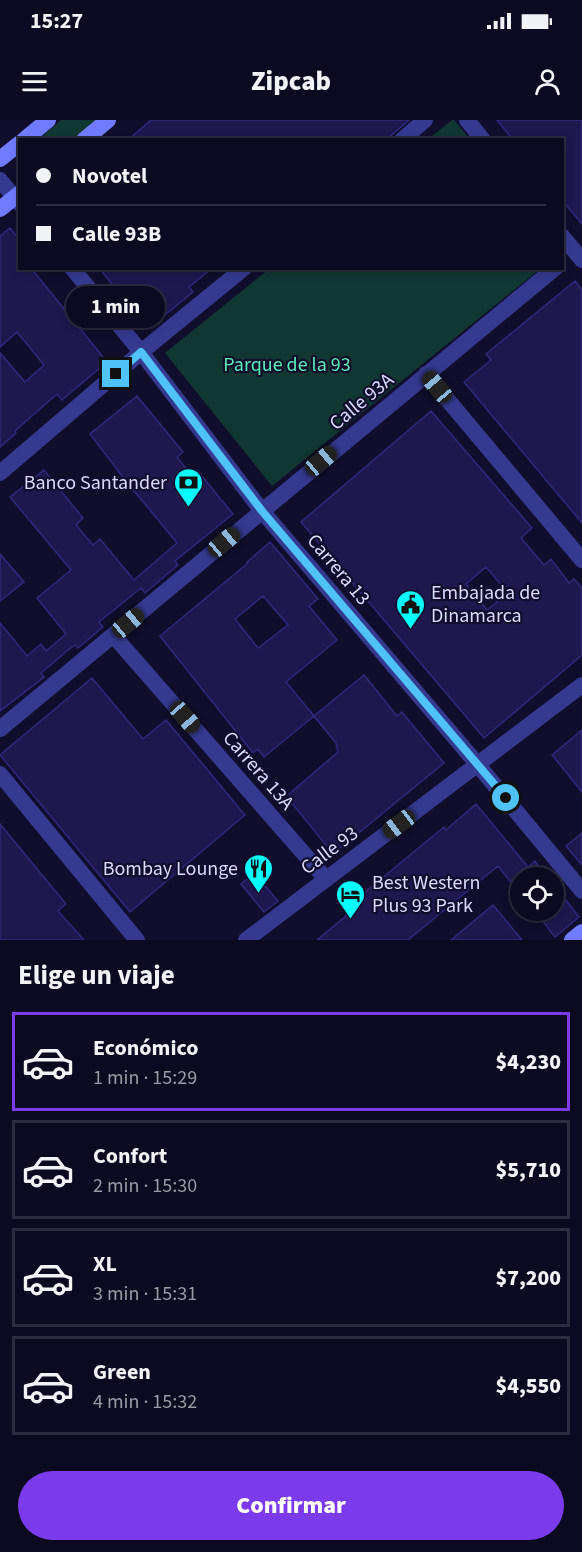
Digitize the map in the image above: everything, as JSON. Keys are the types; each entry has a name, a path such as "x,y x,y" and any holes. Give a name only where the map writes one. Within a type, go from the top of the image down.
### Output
{"main road":[{"path":"26,138 48,120"},
{"path":"86,138 108,120"},
{"path":"0,159 18,145"},
{"path":"0,209 18,198"},
{"path":"572,940 582,932"}],"street":[{"path":"404,138 425,120"},
{"path":"467,120 481,138"},
{"path":"0,180 18,198"},
{"path":"564,239 576,255"},
{"name":"Carrera 13","path":"74,270 141,352 262,511 582,891"},
{"path":"0,473 141,352 242,270"},
{"name":"Calle 93A","path":"0,729 553,270"},
{"path":"426,374 582,560"},
{"name":"Carrera 13A","path":"113,635 326,879"},
{"name":"Calle 93","path":"246,940 582,685"},
{"path":"0,774 137,940"}],"green space":[{"path":"61,120 98,120 75,138 40,138"},
{"path":"454,120 469,138 429,138"},
{"name":"Parque de la 93","path":"268,270 539,270 272,486 165,353"}],"building":[{"path":"151,120 409,120 388,138 130,138"},
{"path":"497,120 582,120 582,224 564,202 564,138 511,138"},
{"path":"10,228 18,238 18,270 33,270 107,362 62,400 57,394 0,447 0,353 25,382 44,365 17,332 0,347 0,236"},
{"path":"101,270 210,270 189,287 193,292 148,329"},
{"path":"575,281 582,290 582,523 464,382 491,360 486,354"},
{"path":"137,396 183,452 177,457 191,475 197,470 233,514 175,561 178,565 145,593 141,588 99,622 103,627 78,648 75,645 67,651 41,673 44,677 0,711 0,623 27,656 41,644 46,651 66,634 37,598 71,570 10,497 44,470 83,518 76,525 93,545 100,539 134,580 177,543 90,434"},
{"path":"431,411 532,528 521,538 544,565 551,559 569,583 574,579 582,588 582,655 484,738 301,522","holes":["486,567 508,593 487,610 466,584"]},
{"path":"270,542 318,599 309,606 337,640 286,682 314,716 264,757 258,749 253,753 160,636","holes":["263,596 288,625 258,648 235,619"]},
{"path":"0,554 24,582 0,601"},
{"path":"364,675 397,716 402,712 444,763 333,854 291,802 294,800 289,794 338,752 336,743 314,716"},
{"path":"92,678 143,739 166,720 245,815 130,912 0,755"},
{"path":"582,730 582,792 552,755"},
{"path":"476,804 528,867 510,867 510,881 498,866 408,940 317,940 363,902 359,897 444,827 446,830"},
{"path":"0,824 66,904 58,911 84,940 0,940"},
{"path":"582,833 582,865 566,846"},
{"path":"535,861 539,867 528,867"},
{"name":"Bombay Lounge","path":"254,873 278,901 264,912 241,884"},
{"path":"564,898 579,917 555,937 543,921 564,921"},
{"path":"493,905 522,940 451,940"}],"place":[{"name":"Banco Santander","path":"188,508"},
{"name":"Embajada de Dinamarca","path":"410,630"},
{"name":"Bombay Lounge","path":"259,894"},
{"name":"Best Western Plus 93 Park","path":"351,920"}],"route":[{"path":"116,374 141,352 262,511 506,798"}]}
